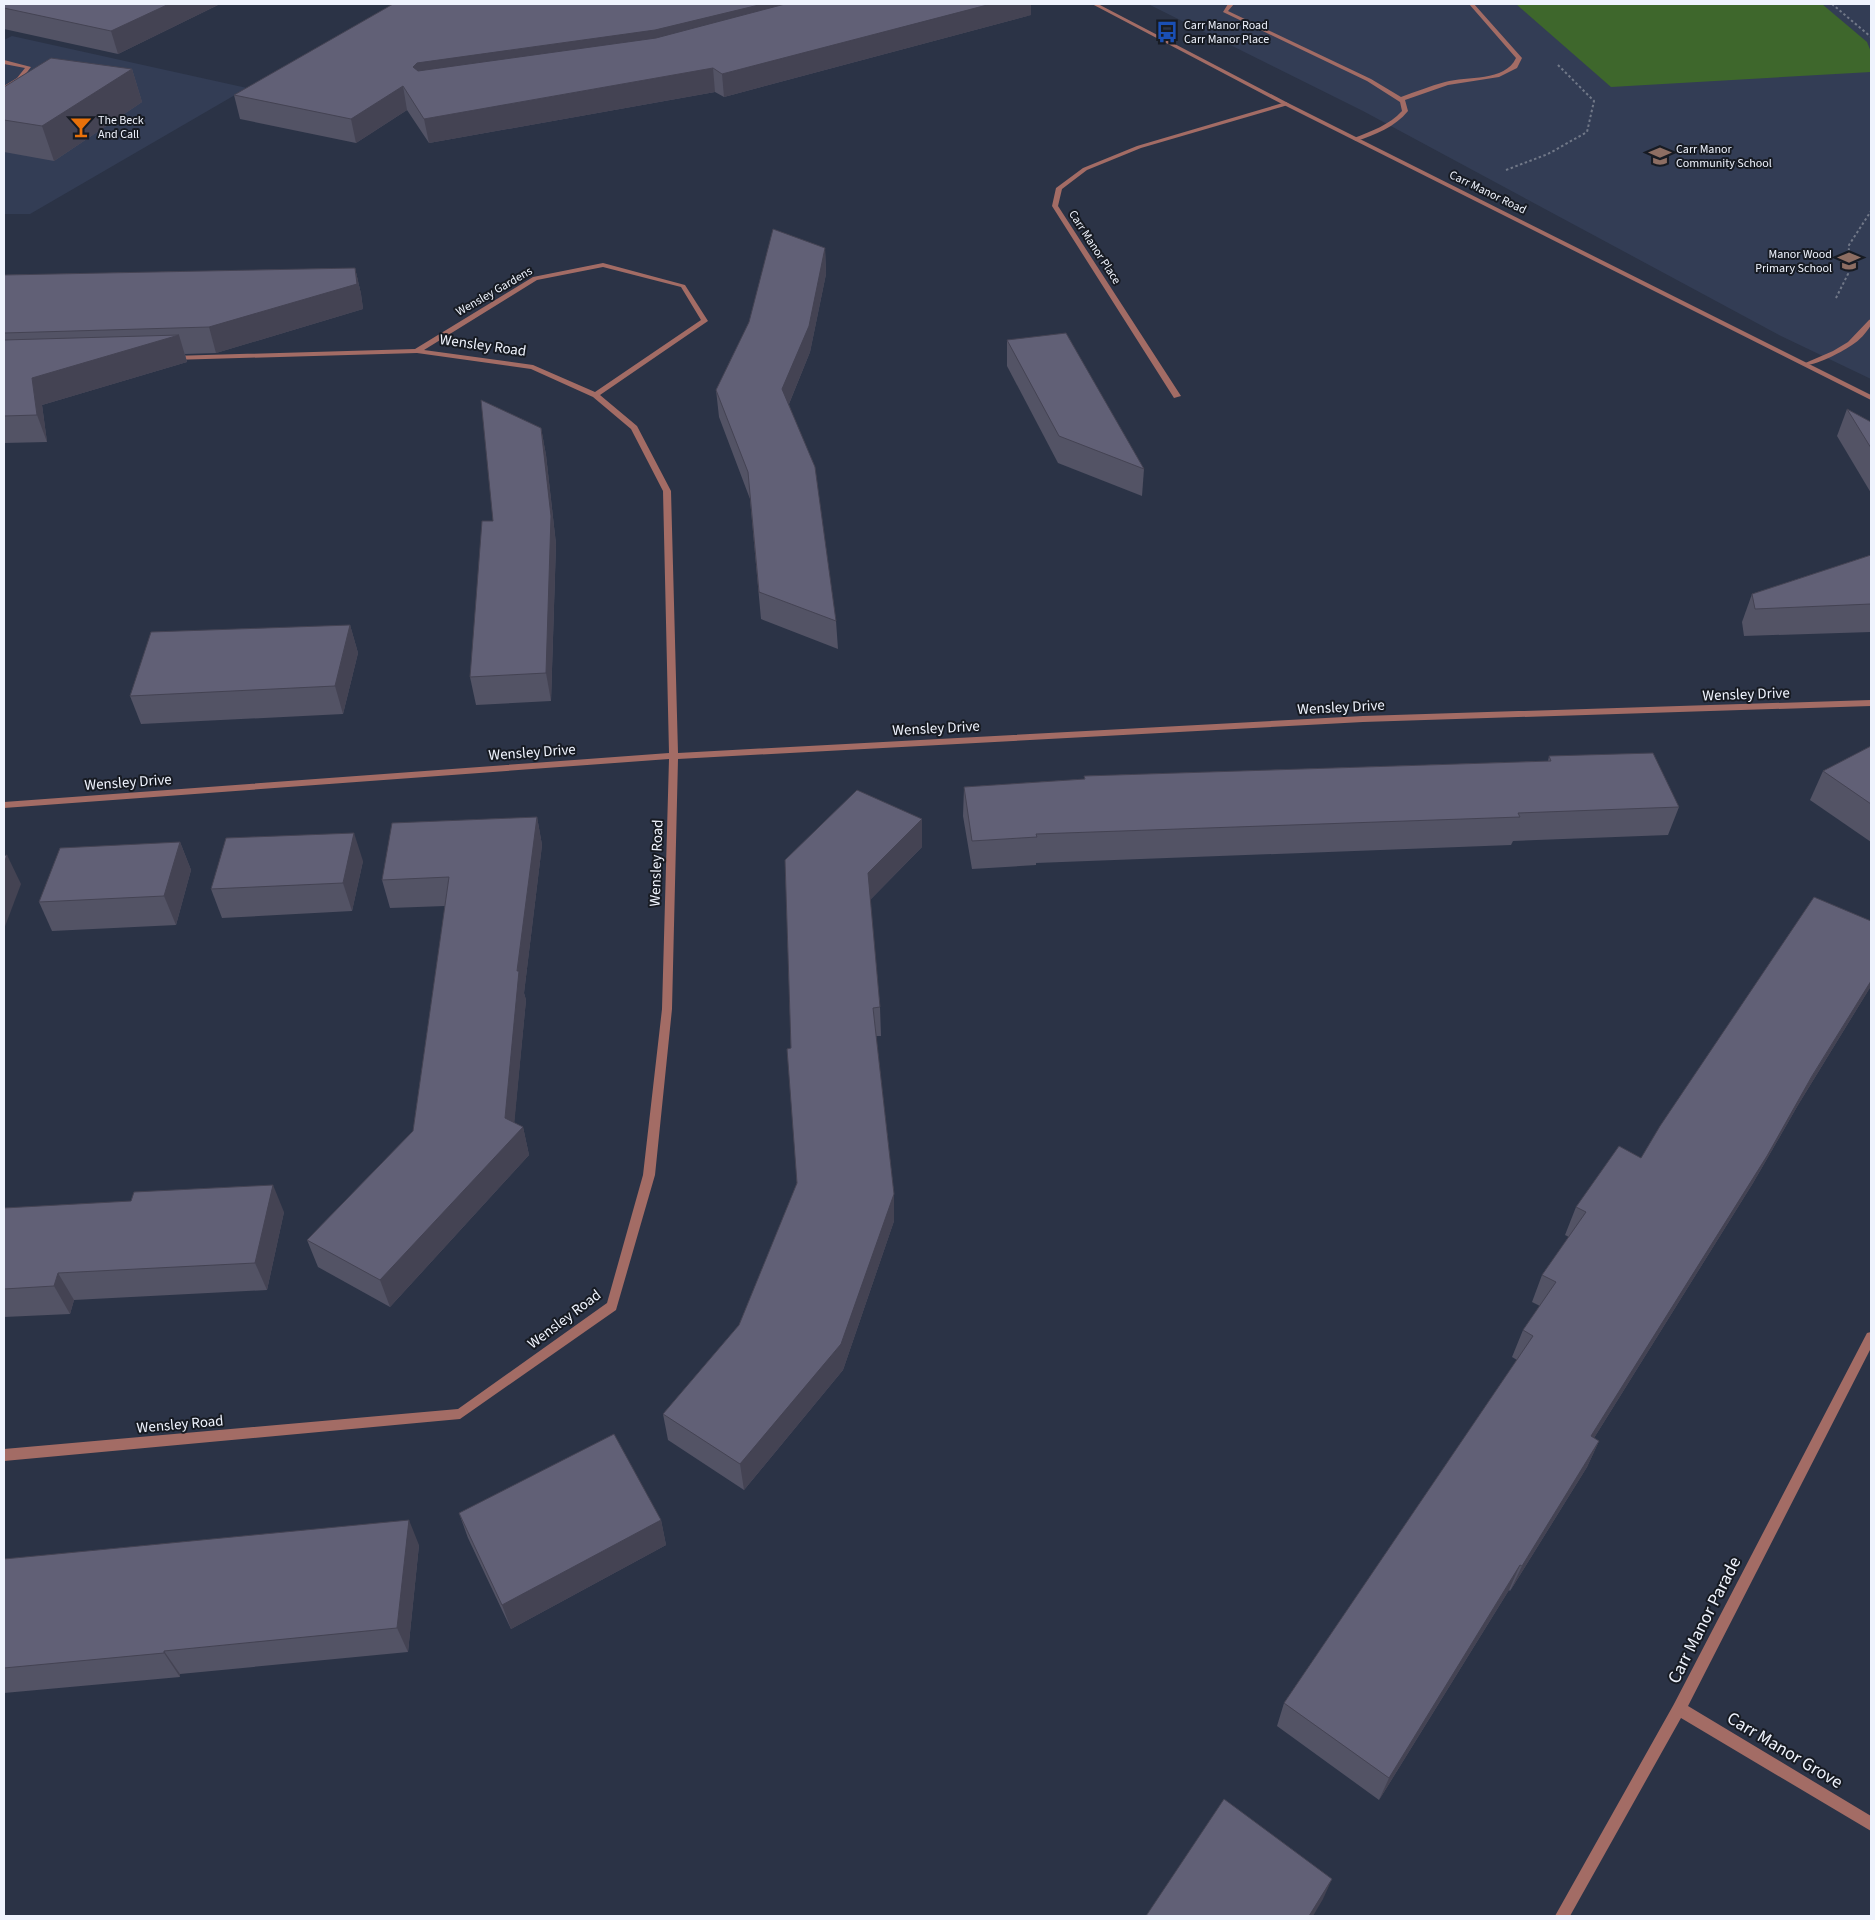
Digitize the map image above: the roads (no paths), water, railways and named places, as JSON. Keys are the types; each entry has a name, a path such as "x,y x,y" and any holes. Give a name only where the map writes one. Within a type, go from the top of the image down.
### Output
{"street":[{"name":"Carr Manor Road","path":"1096,4 1286,104 1871,398"},
{"path":"1231,4 1225,11 1369,80 1401,99 1405,111 1400,118 1390,125 1356,139"},
{"path":"1401,99 1447,82 1497,76 1515,68 1519,58 1470,4"},
{"path":"4,62 28,67 20,79 4,88"},
{"name":"Carr Manor Place","path":"1177,396 1055,206 1059,188 1085,169 1139,147 1286,104"},
{"name":"Wensley Gardens","path":"417,351 535,278 603,265 683,286 705,321 596,395"},
{"path":"1806,364 1843,349 1860,338 1871,320"},
{"name":"Wensley Road","path":"4,1454 460,1414 612,1306 650,1165 667,1009 674,756 666,491 634,428 596,395 533,367 417,351 161,359"},
{"name":"Wensley Drive","path":"4,805 674,756 1363,719 1871,703"},
{"name":"Carr Manor Parade","path":"1562,1916 1679,1709 1871,1337"},
{"name":"Carr Manor Grove","path":"1679,1709 1871,1824"}],"place":[{"name":"Carr Manor Road Carr Manor Place","path":"1167,32"},
{"name":"The Beck And Call","path":"81,127"},
{"name":"Carr Manor Community School","path":"1660,156"},
{"name":"Manor Wood Primary School","path":"1849,261"}]}
